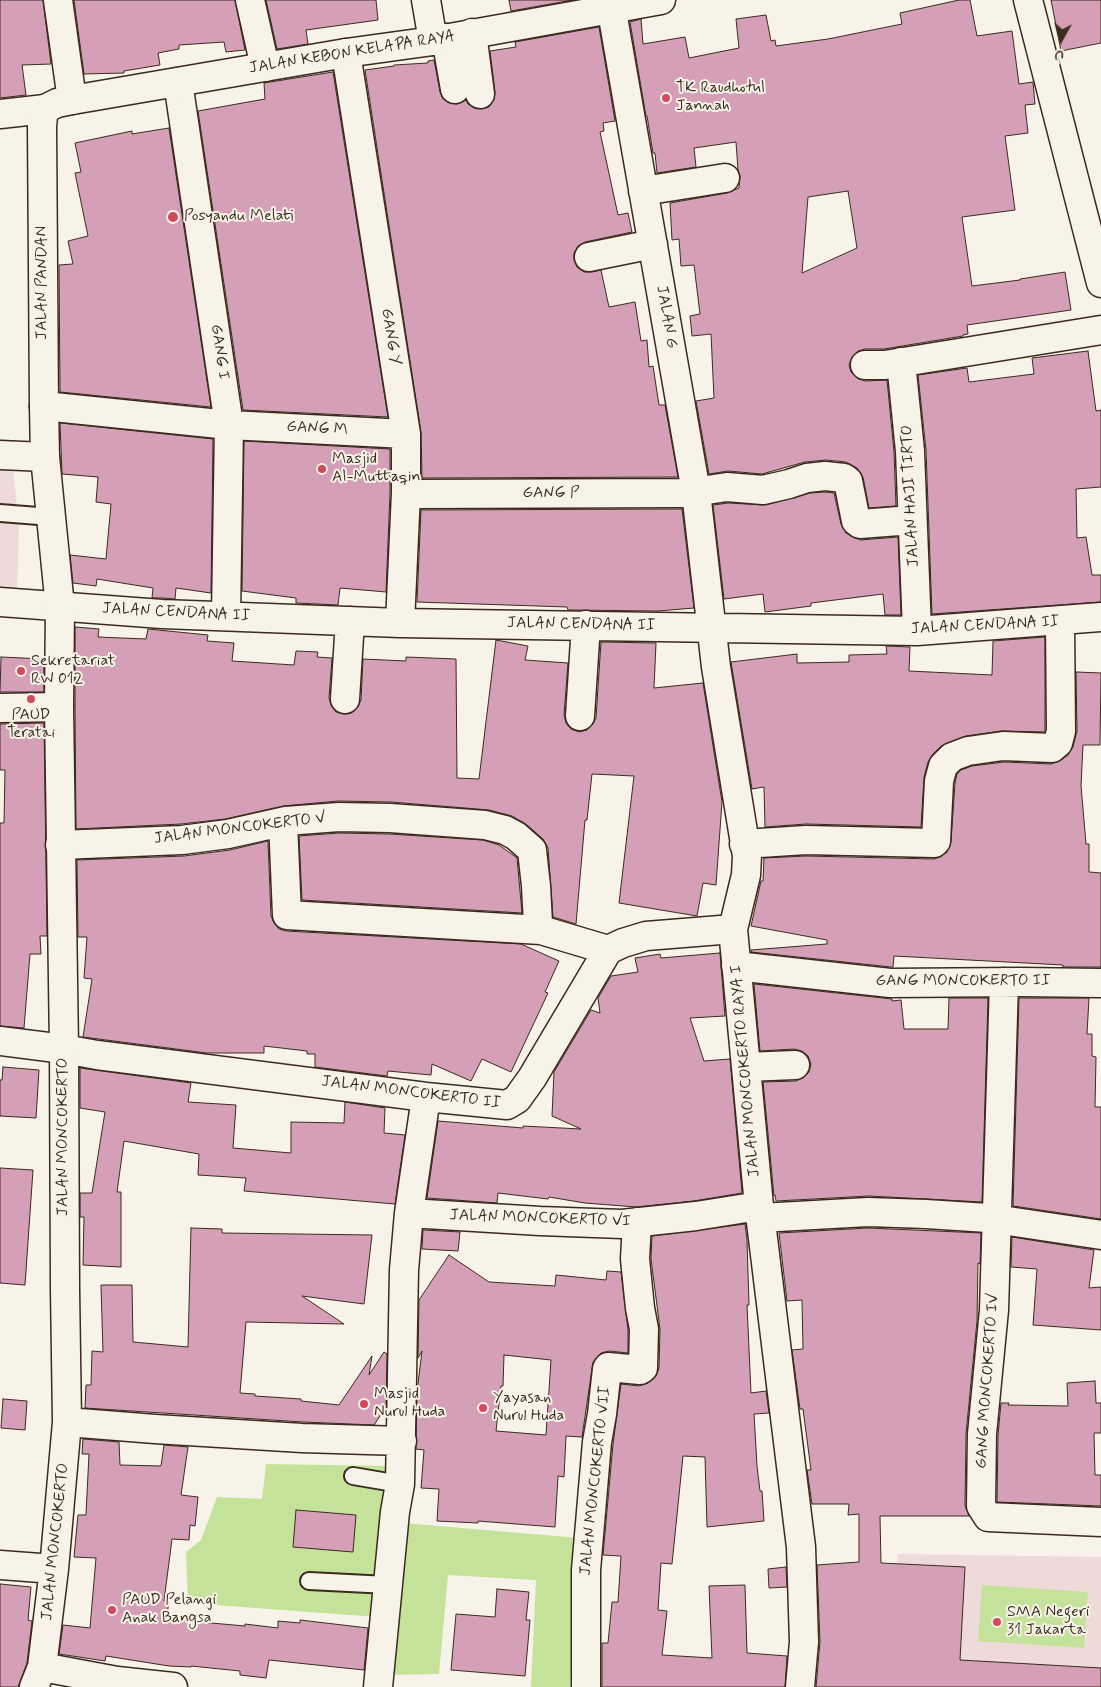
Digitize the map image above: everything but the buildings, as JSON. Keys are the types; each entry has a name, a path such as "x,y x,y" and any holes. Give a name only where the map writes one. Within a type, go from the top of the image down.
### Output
{"street":[{"path":"58,0 72,100"},
{"path":"250,0 265,68"},
{"path":"426,0 439,39 467,92 472,34"},
{"name":"JALAN KEBON KELAPA RAYA","path":"0,114 45,109 57,103 72,100 180,93 265,68 346,53 472,34 610,4 661,0"},
{"path":"1028,0 1101,283"},
{"name":"JALAN G","path":"610,4 653,244 702,491 712,627"},
{"name":"GANG Y","path":"346,53 406,434 406,493 400,623"},
{"name":"GANG I","path":"180,93 229,425 226,610"},
{"name":"JALAN PANDAN","path":"45,109 42,126 45,457 60,607"},
{"path":"643,191 725,178"},
{"path":"589,257 653,244"},
{"path":"866,365 885,365 1101,330"},
{"name":"JALAN HAJI TIRTO","path":"901,362 910,451 918,631"},
{"name":"GANG M","path":"44,406 229,425 406,434"},
{"path":"0,455 45,457"},
{"name":"GANG P","path":"406,493 682,493 727,487 763,490 808,478 825,476 844,478 848,482 856,521 860,524 912,520"},
{"name":"JALAN CENDANA II","path":"0,602 162,614 226,610 350,621 400,623 918,631 1101,617"},
{"name":"JALAN MONCOKERTO","path":"38,1677 54,1569 67,1422 64,1280 64,1049 60,846 60,607"},
{"path":"345,699 350,621"},
{"path":"744,844 806,840 934,843 936,841 939,781 943,766 952,757 968,751 1003,746 1052,748 1058,743 1061,731 1060,621"},
{"path":"580,716 586,625"},
{"name":"JALAN MONCOKERTO RAYA I","path":"712,627 716,667 747,856 746,875 733,929 760,1212 801,1547 804,1642 800,1687"},
{"path":"0,708 59,707"},
{"name":"JALAN MONCOKERTO V","path":"60,846 182,840 228,834 283,822 339,817 390,818 485,825 505,830 516,836 532,850 538,923 541,930"},
{"path":"283,822 287,915 541,930 608,950 646,936 733,929"},
{"name":"JALAN MONCOKERTO II","path":"0,1042 507,1105 517,1099 532,1078 608,950"},
{"name":"GANG MONCOKERTO II","path":"736,966 890,984 1101,983"},
{"path":"997,1219 1004,982"},
{"path":"746,1067 795,1065"},
{"path":"378,1687 395,1512 400,1484 404,1270 409,1213 426,1096"},
{"name":"JALAN MONCOKERTO VI","path":"409,1213 622,1224 696,1216 760,1212 868,1212 997,1219 1101,1235"},
{"name":"GANG MONCOKERTO IV","path":"997,1219 994,1310 982,1434 981,1506 988,1517 1101,1522"},
{"name":"JALAN MONCOKERTO VII","path":"586,1687 586,1570 597,1442 607,1369 608,1367 640,1370 643,1368 644,1329 635,1259 637,1222"},
{"path":"67,1422 302,1438 402,1440"},
{"path":"0,1565 54,1569"},
{"path":"38,1677 117,1681 173,1687"}],"lane":[{"path":"0,513 52,517"},
{"path":"352,1476 400,1484"},
{"path":"309,1582 388,1585"}],"shaded area":[{"path":"0,459 12,460 19,526 17,591 0,591"},
{"name":"SMA Negeri 31 Jakarta","path":"898,1554 1101,1557 1101,1687 888,1687"}],"green space":[{"path":"266,1464 389,1466 377,1617 188,1603 186,1552 201,1540 217,1497 262,1499"},
{"path":"403,1523 580,1538 570,1687 531,1687 536,1580 448,1575 439,1674 389,1675"},
{"path":"982,1585 1088,1592 1084,1648 978,1641"}],"place":[{"name":"TK Raudhotul Jannah","path":"666,98"},
{"name":"Posyandu Melati","path":"173,217"},
{"name":"Masjid Al-Muttaqin","path":"322,469"},
{"name":"Sekretariat RW 012","path":"21,671"},
{"name":"PAUD Teratai","path":"31,699"},
{"name":"Masjid Nurul Huda","path":"364,1404"},
{"name":"Yayasan Nurul Huda","path":"483,1408"},
{"name":"PAUD Pelangi Anak Bangsa","path":"112,1610"},
{"name":"SMA Negeri 31 Jakarta","path":"997,1622"}]}
